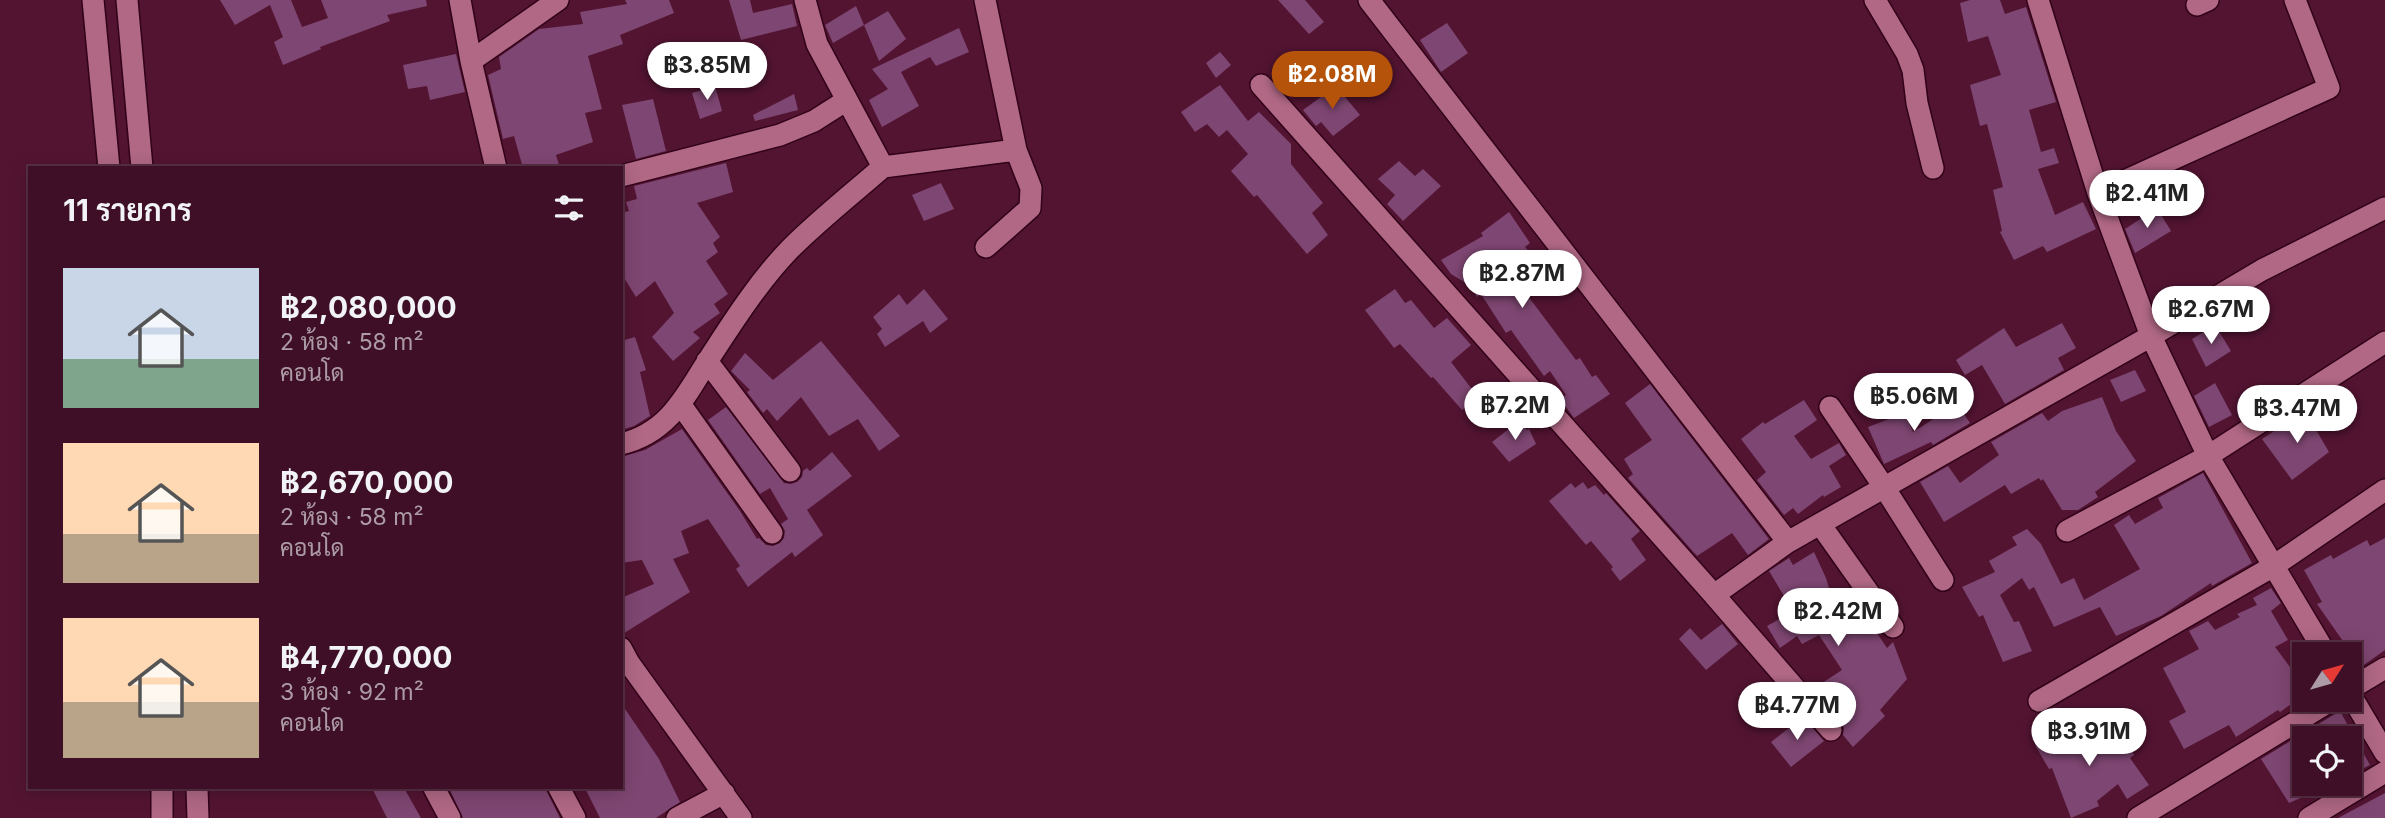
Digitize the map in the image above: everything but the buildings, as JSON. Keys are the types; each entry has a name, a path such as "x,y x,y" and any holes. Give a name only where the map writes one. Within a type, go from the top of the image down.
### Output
{"street":[{"path":"93,0 109,166"},
{"path":"127,0 142,166"},
{"path":"460,0 496,166"},
{"path":"471,61 558,0"},
{"path":"804,0 817,44 883,167"},
{"path":"985,0 1016,150 1031,188 1030,208 986,247"},
{"path":"1369,0 1788,542"},
{"path":"1875,0 1907,54 1913,70 1917,103 1933,169"},
{"path":"2038,0 2098,193 2151,336 2208,456 2319,642"},
{"path":"2098,193 2329,88 2295,0"},
{"path":"1261,85 1831,730"},
{"path":"623,175 780,135 814,121 847,100"},
{"path":"623,444 635,441 657,428 681,405 744,306 790,250 883,167 1016,150"},
{"path":"1714,595 1788,542 2262,270 2385,208"},
{"path":"2067,531 2208,456 2385,342"},
{"path":"707,361 790,471"},
{"path":"681,405 772,533"},
{"path":"1830,407 1943,580"},
{"path":"2039,701 2272,567 2385,490"},
{"path":"1820,524 1893,627"},
{"path":"623,652 741,818"},
{"path":"2362,683 2385,668"},
{"path":"2138,818 2312,712"},
{"path":"2362,712 2385,753"},
{"path":"2309,818 2385,772"},
{"path":"162,789 162,818"},
{"path":"197,789 198,818"},
{"path":"434,789 450,818"},
{"path":"560,789 575,818"},
{"path":"677,818 724,793"}]}
